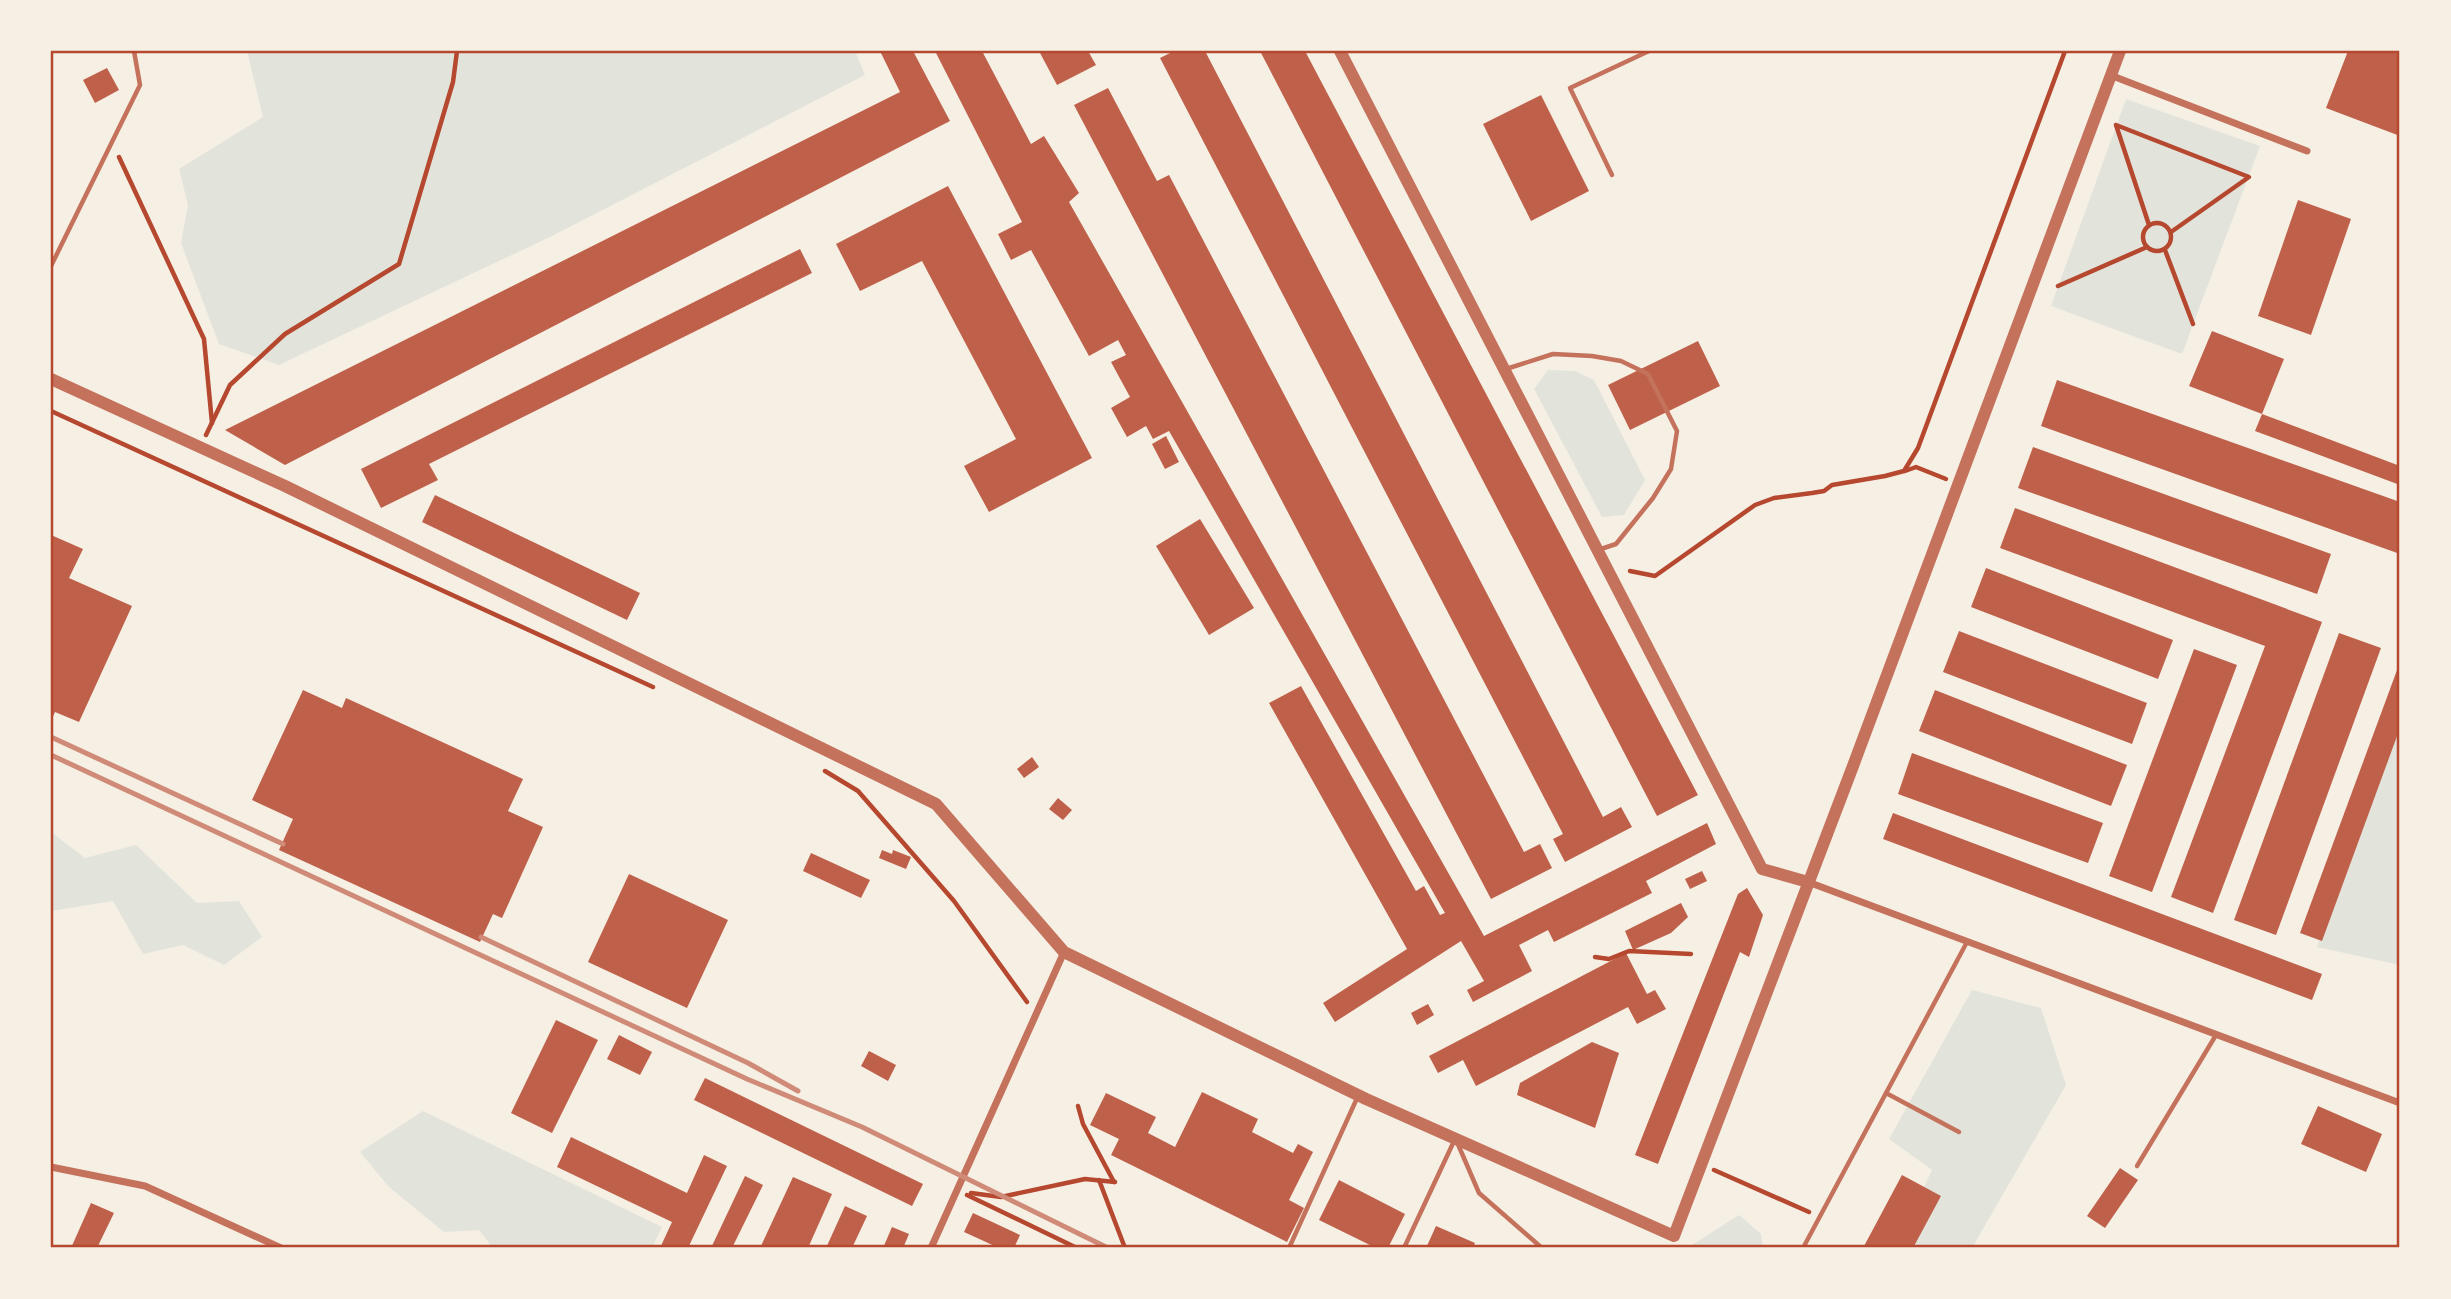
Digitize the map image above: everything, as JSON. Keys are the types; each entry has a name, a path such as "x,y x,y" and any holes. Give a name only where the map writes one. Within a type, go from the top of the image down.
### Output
{"street":[{"path":"1340,51 1762,869 1808,882 2400,1103"},
{"path":"51,379 285,485 936,804 1064,952 1672,1242 2120,51"},
{"path":"2110,75 2307,151"},
{"path":"931,1248 1064,952"},
{"path":"51,1167 145,1186 281,1248"}],"lane":[{"path":"51,266 140,85 134,51"},
{"path":"1612,175 1570,88 1649,51"},
{"path":"1504,369 1553,354 1621,361 1648,373 1677,431 1671,469 1653,498 1616,544 1598,551"},
{"path":"1803,1248 1967,942"},
{"path":"2137,1166 2216,1035"},
{"path":"1886,1093 1959,1132"},
{"path":"1289,1248 1359,1095"},
{"path":"1404,1248 1455,1138"},
{"path":"1455,1138 1479,1193 1542,1248"}],"path":[{"path":"201,447 230,385 285,334 399,264 453,82 457,51"},
{"path":"1904,471 1919,448 2065,51"},
{"path":"2149,225 2116,125 2249,177 2171,232"},
{"path":"118,156 204,339 212,424"},
{"path":"2160,222 2169,227 2172,241 2165,250 2155,251 2147,247 2143,239 2144,230 2149,225 2160,222"},
{"path":"2058,286 2147,247"},
{"path":"2165,250 2193,324"},
{"path":"51,411 664,693"},
{"path":"1630,571 1655,576 1755,505 1774,498 1824,491 1832,485 1885,476 1916,467 1930,472"},
{"path":"823,770 858,791 867,801 954,901 1036,1014"},
{"path":"1595,957 1608,959 1629,951 1691,954"},
{"path":"957,1190 1001,1197 1085,1179 1115,1182 1083,1124 1078,1106"},
{"path":"1701,1164 1820,1217"},
{"path":"1099,1180 1125,1248"},
{"path":"957,1190 1077,1248"}],"shaded area":[{"path":"247,51 855,51 865,75 552,236 279,365 219,344 181,243 188,205 179,169 263,117"},
{"path":"2126,99 2260,146 2182,354 2051,306"},
{"path":"1548,370 1575,371 1594,380 1645,480 1624,515 1602,517 1534,389"},
{"path":"2400,719 2400,965 2317,947"},
{"path":"51,832 85,858 136,845 197,903 239,901 262,937 224,965 183,945 143,954 113,901 51,911"},
{"path":"1972,990 2041,1008 2066,1085 1972,1248 1895,1248 1932,1170 1889,1139"},
{"path":"423,1111 662,1227 652,1248 493,1248 479,1230 444,1232 389,1187 360,1152"},
{"path":"1739,1215 1761,1234 1763,1248 1691,1248 1692,1245"}],"building":[{"path":"880,51 913,51 950,121 285,465 225,430 900,92"},
{"path":"935,51 982,51 1031,144 1044,136 1079,193 1069,202 1484,936 1707,823 1716,844 1646,881 1652,893 1554,942 1548,930 1519,945 1532,971 1473,1002 1467,990 1484,981 1461,941 1335,1022 1323,1003 1407,949 1269,703 1301,686 1416,891 1424,886 1440,915 1445,913 1169,431 1153,439 1146,426 1127,437 1111,408 1130,397 1111,362 1126,355 1118,340 1089,356 1031,250 1011,260 998,234 1022,222"},
{"path":"1039,51 1088,51 1096,65 1057,85"},
{"path":"1174,51 1205,51 1603,817 1621,807 1632,827 1565,862 1553,839 1563,834 1160,58"},
{"path":"1260,51 1305,51 1698,795 1657,816"},
{"path":"2348,51 2400,51 2400,136 2326,108"},
{"path":"107,68 119,90 95,103 83,80"},
{"path":"1108,88 1157,181 1169,175 1524,852 1540,844 1552,868 1491,899 1074,105"},
{"path":"1541,95 1589,191 1531,221 1483,124"},
{"path":"948,186 1092,458 989,512 964,466 1016,439 922,261 860,291 836,244"},
{"path":"2298,200 2351,219 2311,335 2258,316"},
{"path":"800,249 812,273 429,464 438,480 381,508 361,469"},
{"path":"2212,331 2284,359 2262,414 2189,386"},
{"path":"1698,341 1720,386 1630,430 1608,385"},
{"path":"2057,380 2400,502 2400,554 2041,426"},
{"path":"2262,414 2400,466 2400,485 2255,431"},
{"path":"1166,436 1179,462 1165,469 1152,444"},
{"path":"2033,447 2331,554 2317,594 2018,488"},
{"path":"435,495 640,593 627,620 422,522"},
{"path":"2015,508 2322,622 2213,913 2171,897 2265,646 2000,548"},
{"path":"1200,519 1254,608 1209,635 1156,546"},
{"path":"51,535 83,549 69,578 132,606 79,722 55,712 51,721"},
{"path":"1986,568 2173,640 2158,679 1971,607"},
{"path":"1959,631 2147,703 2132,744 1943,672"},
{"path":"2339,633 2381,648 2276,935 2234,920"},
{"path":"2194,649 2237,665 2152,892 2109,876"},
{"path":"2400,662 2400,728 2322,941 2300,933"},
{"path":"303,690 342,708 346,698 523,779 508,811 543,827 502,918 493,914 480,942 279,850 293,819 252,800"},
{"path":"1935,690 2127,765 2111,806 1919,731"},
{"path":"1912,753 2103,823 2088,863 1898,794"},
{"path":"1032,757 1039,767 1024,778 1017,769"},
{"path":"1058,798 1072,810 1063,820 1049,809"},
{"path":"1893,813 2322,974 2312,1000 1883,839"},
{"path":"882,850 892,854 893,850 911,857 906,869 879,858"},
{"path":"811,853 870,880 861,898 803,871"},
{"path":"1702,871 1707,881 1690,889 1685,879"},
{"path":"629,874 728,920 687,1008 588,962"},
{"path":"1747,888 1763,915 1749,957 1740,952 1658,1164 1635,1155 1738,894"},
{"path":"1681,903 1688,917 1671,933 1633,950 1625,931"},
{"path":"1626,953 1647,994 1655,990 1666,1009 1637,1024 1628,1007 1476,1086 1463,1060 1438,1073 1429,1056"},
{"path":"1428,1004 1434,1015 1417,1025 1411,1013"},
{"path":"556,1020 598,1040 552,1133 511,1113"},
{"path":"619,1035 652,1052 640,1075 607,1059"},
{"path":"1592,1042 1619,1053 1595,1128 1517,1095 1520,1083"},
{"path":"869,1051 896,1065 888,1081 861,1066"},
{"path":"705,1078 923,1184 912,1206 694,1100"},
{"path":"1202,1092 1258,1119 1252,1132 1293,1153 1298,1144 1313,1152 1289,1200 1304,1208 1287,1242 1111,1155 1119,1139 1090,1125 1106,1093 1156,1117 1148,1133 1175,1147"},
{"path":"2318,1106 2382,1134 2366,1172 2301,1144"},
{"path":"571,1137 687,1193 704,1155 727,1166 688,1248 660,1248 672,1222 557,1167"},
{"path":"2120,1168 2138,1180 2105,1228 2087,1216"},
{"path":"1902,1175 1941,1196 1913,1248 1863,1248"},
{"path":"745,1176 763,1185 732,1248 711,1248"},
{"path":"793,1177 832,1194 808,1248 760,1248"},
{"path":"1339,1180 1405,1214 1388,1248 1376,1248 1319,1220"},
{"path":"91,1203 114,1213 97,1248 71,1248"},
{"path":"845,1206 867,1216 852,1248 826,1248"},
{"path":"973,1213 1020,1235 1014,1248 999,1248 964,1232"},
{"path":"1436,1226 1475,1243 1473,1248 1426,1248"},
{"path":"892,1227 909,1234 903,1248 883,1248"}],"railway":[{"path":"51,737 283,844"},
{"path":"51,755 747,1079 862,1127 1108,1248"},
{"path":"481,937 748,1063 798,1091"}]}
